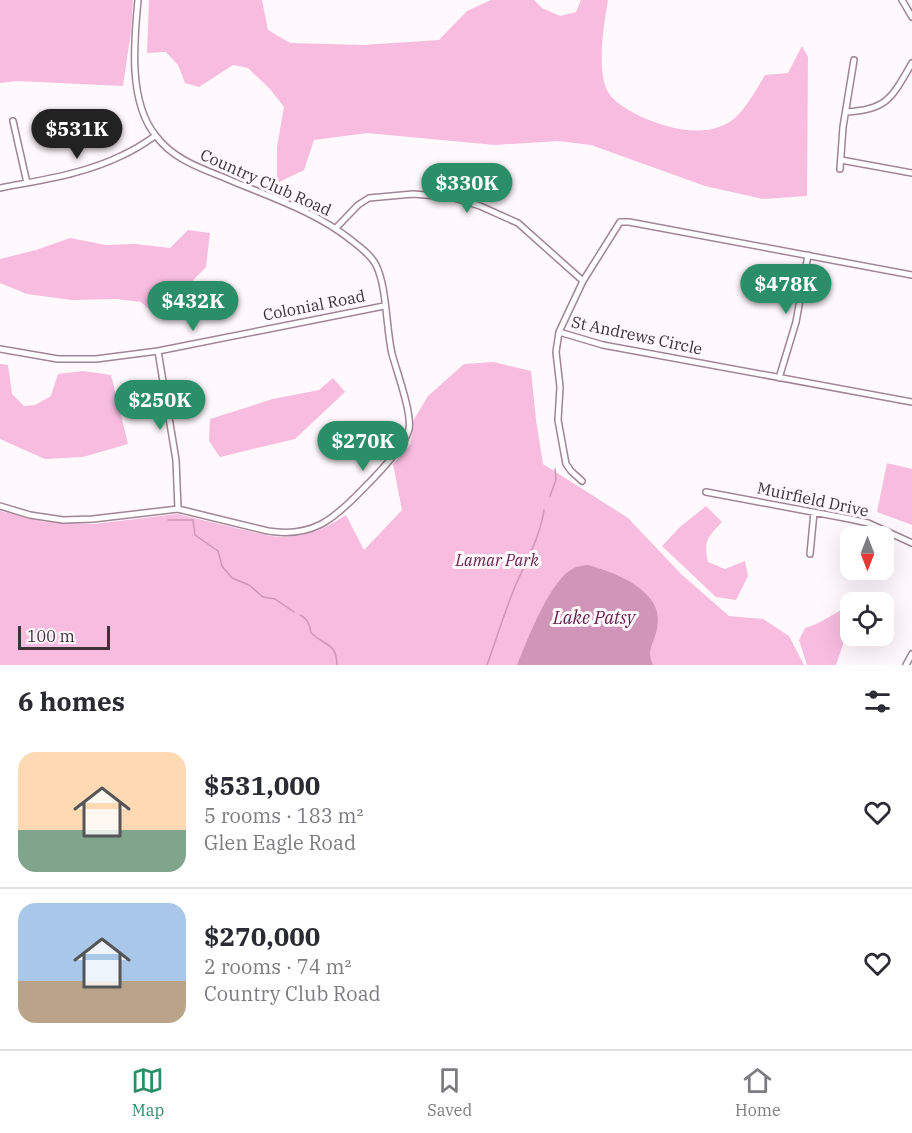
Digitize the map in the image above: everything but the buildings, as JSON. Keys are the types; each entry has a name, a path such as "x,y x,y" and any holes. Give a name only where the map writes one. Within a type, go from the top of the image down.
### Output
{"street":[{"name":"Country Club Road","path":"0,506 30,515 63,520 93,519 178,509 283,534 313,529 343,510 392,457 409,430 406,406 387,335 382,281 375,264 363,250 336,228 302,211 198,168 169,151 155,136 146,122 141,106 136,75 134,43 138,0"},
{"path":"902,0 912,17"},
{"path":"840,169 854,60"},
{"path":"846,112 868,111 886,102 912,63"},
{"path":"13,122 27,183"},
{"path":"0,188 53,179 92,167 122,156 155,136"},
{"path":"841,160 912,173"},
{"path":"336,228 358,205 369,198 413,194 452,197 480,206 518,223 583,281"},
{"name":"St Andrews Circle","path":"912,275 620,222 583,281 559,332 603,345 912,402"},
{"path":"779,378 796,322 808,255"},
{"name":"Colonial Road","path":"0,349 58,359 96,359 158,351 384,306"},
{"path":"559,332 556,352 560,387 558,420 566,464 582,481"},
{"path":"158,351 176,460 178,509"},
{"name":"Muirfield Drive","path":"706,492 868,524 912,543"},
{"path":"810,554 814,512"},
{"path":"906,665 912,654"}],"green space":[{"path":"0,0 133,0 123,86 17,81 0,83"},
{"path":"149,0 262,0 268,30 290,43 363,45 439,40 467,11 491,0 534,0 542,8 560,16 576,12 581,0 608,0 602,62 605,86 610,95 633,113 683,130 708,130 730,122 746,105 765,75 788,73 802,46 808,57 807,196 763,199 705,186 591,145 558,141 495,145 367,133 314,140 304,170 277,183 277,147 284,107 270,89 248,68 233,65 199,87 185,83 178,65 166,52 147,53"},
{"path":"188,230 210,233 206,267 164,310 152,312 141,302 116,299 72,300 27,294 0,283 0,259 70,238 106,245 135,244 170,248"},
{"name":"Lamar Park","path":"494,362 531,371 543,464 628,518 681,574 729,616 763,619 789,636 804,665 0,665 0,511 46,522 94,524 177,514 281,537 310,533 346,515 364,550 402,510 393,464 411,444 413,421 428,396 464,364"},
{"path":"0,364 8,365 12,394 24,406 35,405 51,396 58,374 83,371 111,375 128,444 83,457 45,459 0,439"},
{"path":"333,378 345,392 295,439 220,457 209,441 210,419 273,399 319,390"},
{"path":"887,463 912,469 912,525 877,512"},
{"path":"706,506 722,522 708,539 706,549 708,562 725,569 745,561 748,576 736,600 716,597 662,546 680,527"},
{"path":"840,611 840,646 843,646 836,665 807,665 799,640 805,628"}],"water":[{"name":"Lake Patsy","path":"588,565 625,579 647,594 654,604 658,616 657,629 650,651 653,665 517,665 540,612 556,584 574,568"}],"waterway":[{"path":"550,496 556,480 555,469"},
{"path":"487,665 514,589 536,540 544,510"},
{"path":"168,520 193,520 195,535 218,551 222,566 232,578 249,585 263,597 275,599 294,612"},
{"path":"300,615 308,622 311,633 335,652 337,665"}]}
